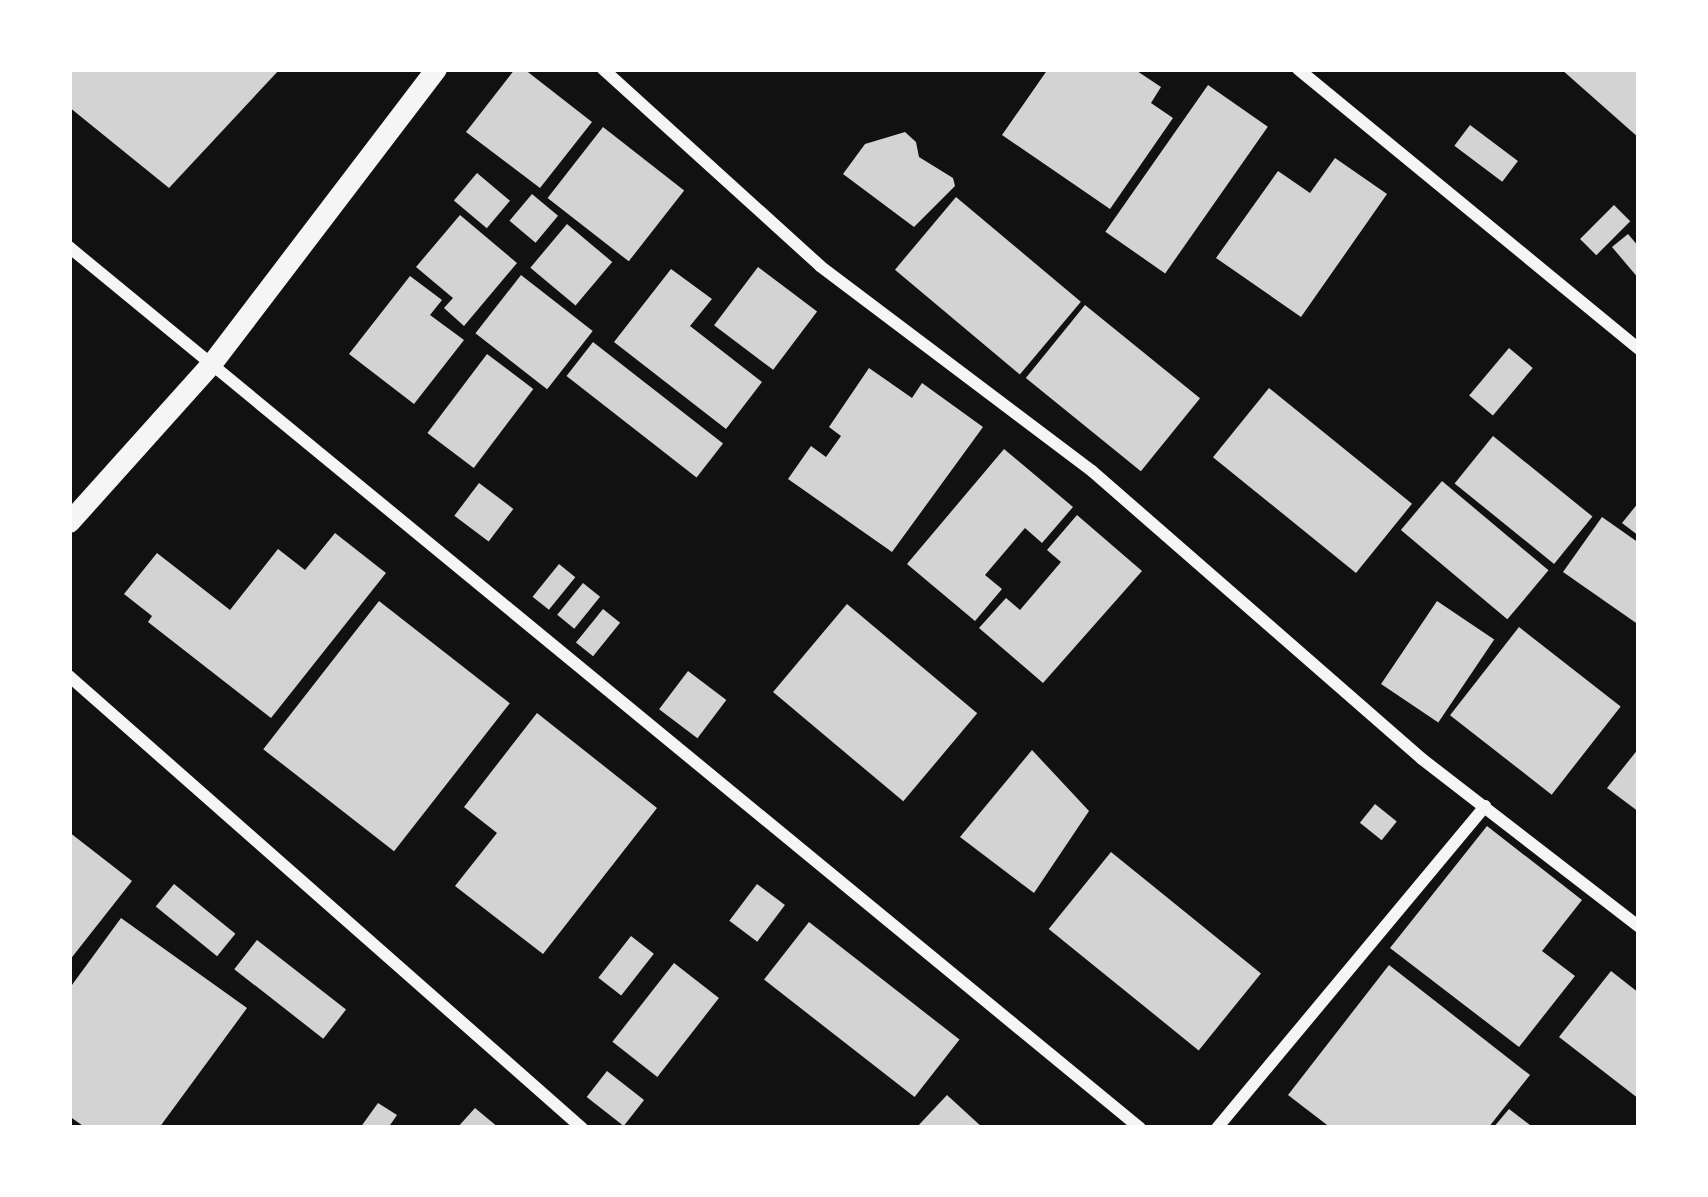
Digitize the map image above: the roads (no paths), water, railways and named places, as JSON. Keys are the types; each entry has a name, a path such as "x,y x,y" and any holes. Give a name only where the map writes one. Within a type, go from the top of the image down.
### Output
{"street":[{"path":"69,522 211,364 436,69"},
{"path":"603,69 820,266 1092,471 1422,759 1639,927"},
{"path":"1298,69 1639,349"},
{"path":"69,248 1140,1128"},
{"path":"69,676 582,1128"},
{"path":"1217,1128 1485,806"}]}
